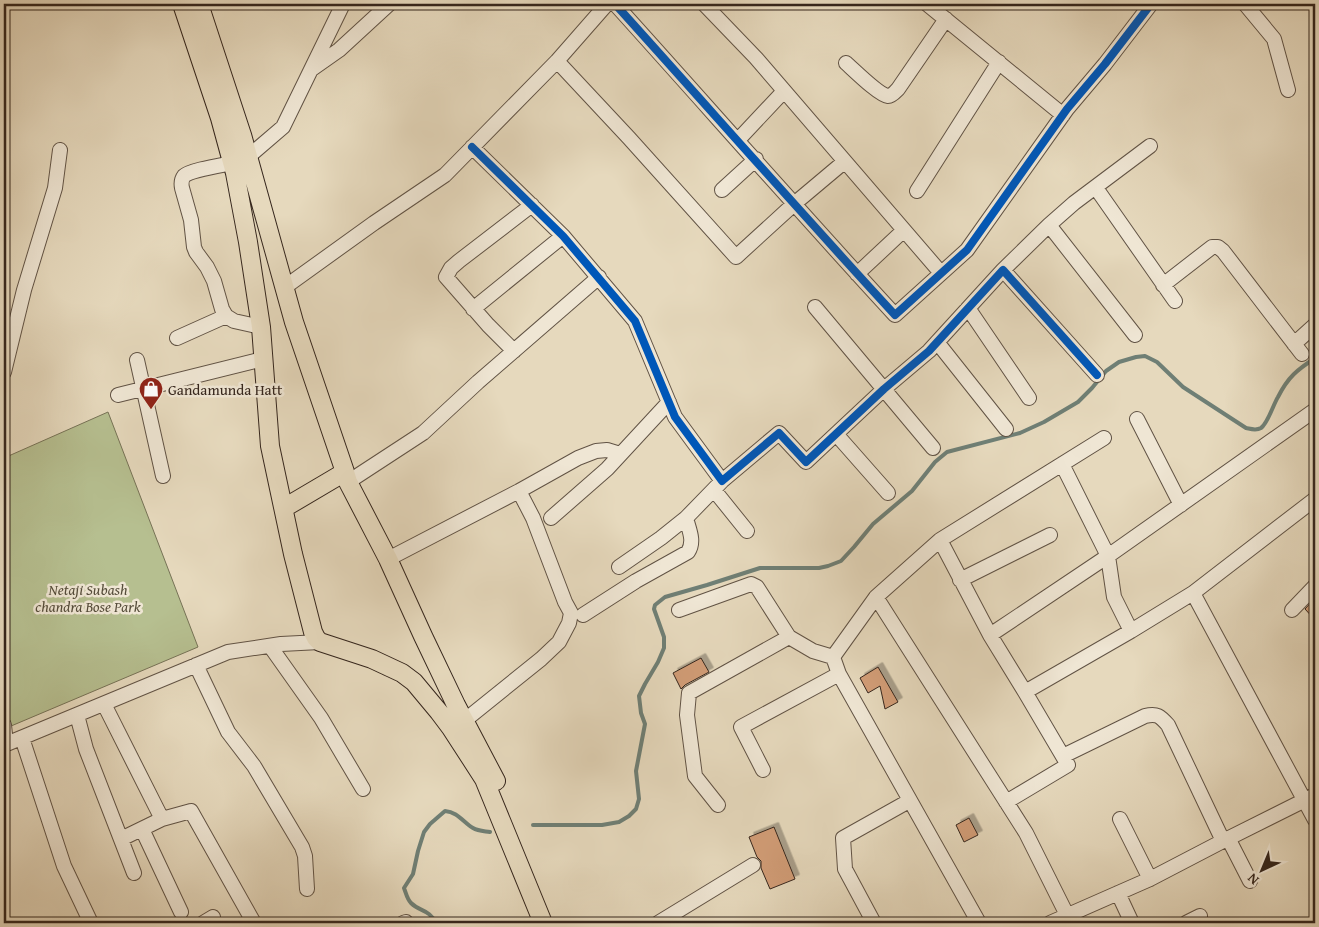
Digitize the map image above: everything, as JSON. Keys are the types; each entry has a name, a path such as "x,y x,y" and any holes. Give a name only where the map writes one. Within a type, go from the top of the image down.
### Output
{"main road":[{"path":"182,4 220,118 240,160 248,242 261,327 270,446 293,554 316,638 320,642 372,659 402,673 414,682 440,712 484,779 543,923"},
{"path":"199,4 240,160 285,287 294,322 346,477 388,559 464,720 493,773 555,923"},
{"path":"284,508 346,477"}],"street":[{"path":"261,327 234,321 226,316 222,309 214,281 207,266 194,247 191,220 182,188 182,178 188,173 240,160 283,127 343,4"},
{"path":"311,70 339,50 389,4"},
{"path":"285,287 445,175 557,61 607,4"},
{"path":"614,4 894,314 967,250 1063,115 1105,64 1144,6"},
{"path":"704,4 756,58 941,273"},
{"path":"927,4 1063,115"},
{"path":"1245,4 1274,39 1288,90"},
{"path":"846,63 880,92 888,96 898,89 946,19"},
{"path":"557,61 736,257 844,162"},
{"path":"917,191 998,62"},
{"path":"738,140 784,91"},
{"path":"619,567 686,518 718,485 779,433 806,462 884,389 928,351 1003,270 1049,225 1074,203 1150,146"},
{"path":"472,147 563,236 635,321 675,417 747,531"},
{"path":"4,372 24,290 55,188 60,150"},
{"path":"722,190 756,159"},
{"path":"1096,188 1175,301"},
{"path":"514,351 488,325 446,277 451,268 532,205"},
{"path":"1049,225 1135,335"},
{"path":"857,274 904,230"},
{"path":"474,309 563,236"},
{"path":"1163,285 1212,246 1218,247 1298,349 1315,325"},
{"path":"1003,270 1097,375"},
{"path":"346,477 423,433 478,382 599,277"},
{"path":"815,306 933,448"},
{"path":"968,308 1029,398"},
{"path":"177,338 226,316"},
{"path":"937,342 1006,429"},
{"path":"118,395 262,359"},
{"path":"137,360 163,476"},
{"path":"551,518 606,468 669,402"},
{"path":"990,635 1108,556 1315,410"},
{"path":"1137,419 1181,505"},
{"path":"836,434 888,492"},
{"path":"833,657 876,597 940,540 1104,438"},
{"path":"388,559 520,491 578,458 596,450 607,450 620,454"},
{"path":"1062,464 1108,556 1114,597 1132,631"},
{"path":"464,720 541,659 559,642 569,623 571,613 533,518 520,491"},
{"path":"1026,692 1132,631 1193,593 1315,500"},
{"path":"583,615 636,581 688,552 692,540 686,518"},
{"path":"960,580 1050,535"},
{"path":"940,540 990,635 1026,692 1068,765 1006,802"},
{"path":"680,610 751,584 758,587 789,637 813,651 833,657"},
{"path":"1292,610 1315,586"},
{"path":"1193,593 1310,798 1315,820"},
{"path":"876,597 1026,833 1067,915"},
{"path":"718,806 695,776 688,715 689,693 789,637"},
{"path":"4,725 5,745 228,652 320,642"},
{"path":"270,646 321,718 364,789"},
{"path":"833,657 838,674 979,923"},
{"path":"196,666 228,732 254,766 302,847 305,856 307,889"},
{"path":"763,770 741,727 838,674"},
{"path":"104,704 162,819"},
{"path":"1063,756 1145,716 1154,714 1160,717 1168,724 1225,840 1250,881"},
{"path":"77,715 86,749 134,873"},
{"path":"22,738 64,866 91,923"},
{"path":"1050,923 1150,879 1310,798"},
{"path":"874,923 845,869 843,838 909,801"},
{"path":"121,839 162,819 191,811 254,923"},
{"path":"1120,819 1150,879"},
{"path":"142,829 181,912"},
{"path":"658,923 753,865"},
{"path":"1118,893 1132,923"},
{"path":"1186,923 1200,916"}],"green space":[{"name":"Netaji Subash chandra Bose Park","path":"108,412 198,647 4,729 4,458"}],"building":[{"path":"1315,598 1315,620 1305,609"},
{"path":"701,658 709,672 681,689 673,673"},
{"path":"878,667 898,702 885,709 880,686 868,693 860,678"},
{"path":"969,818 978,835 964,842 956,825"},
{"path":"774,827 795,879 770,889 761,868 761,861 757,857 749,837"}],"waterway":[{"path":"533,825 602,825 619,822 636,809 639,799 636,771 645,724 641,713 639,696 664,648 664,637 654,609 655,605 665,597 760,568 819,568 841,561 873,524 912,491 935,462 947,452 1020,433 1044,422 1078,402 1106,371 1119,362 1145,356 1157,362 1183,387 1246,428 1255,430 1261,428 1266,422 1276,400 1289,379 1315,358"},
{"path":"436,923 430,915 411,903 404,888 413,874 424,832 445,811 457,815 475,829 490,832"}],"cycle path":[{"path":"615,4 895,315 967,250 1067,109 1105,64 1151,4"},
{"path":"472,147 563,236 635,321 675,417 722,481 779,433 806,462 884,389 929,351 1003,270 1097,375"}],"place":[{"name":"Gandamunda Hatt","path":"151,410"}]}
